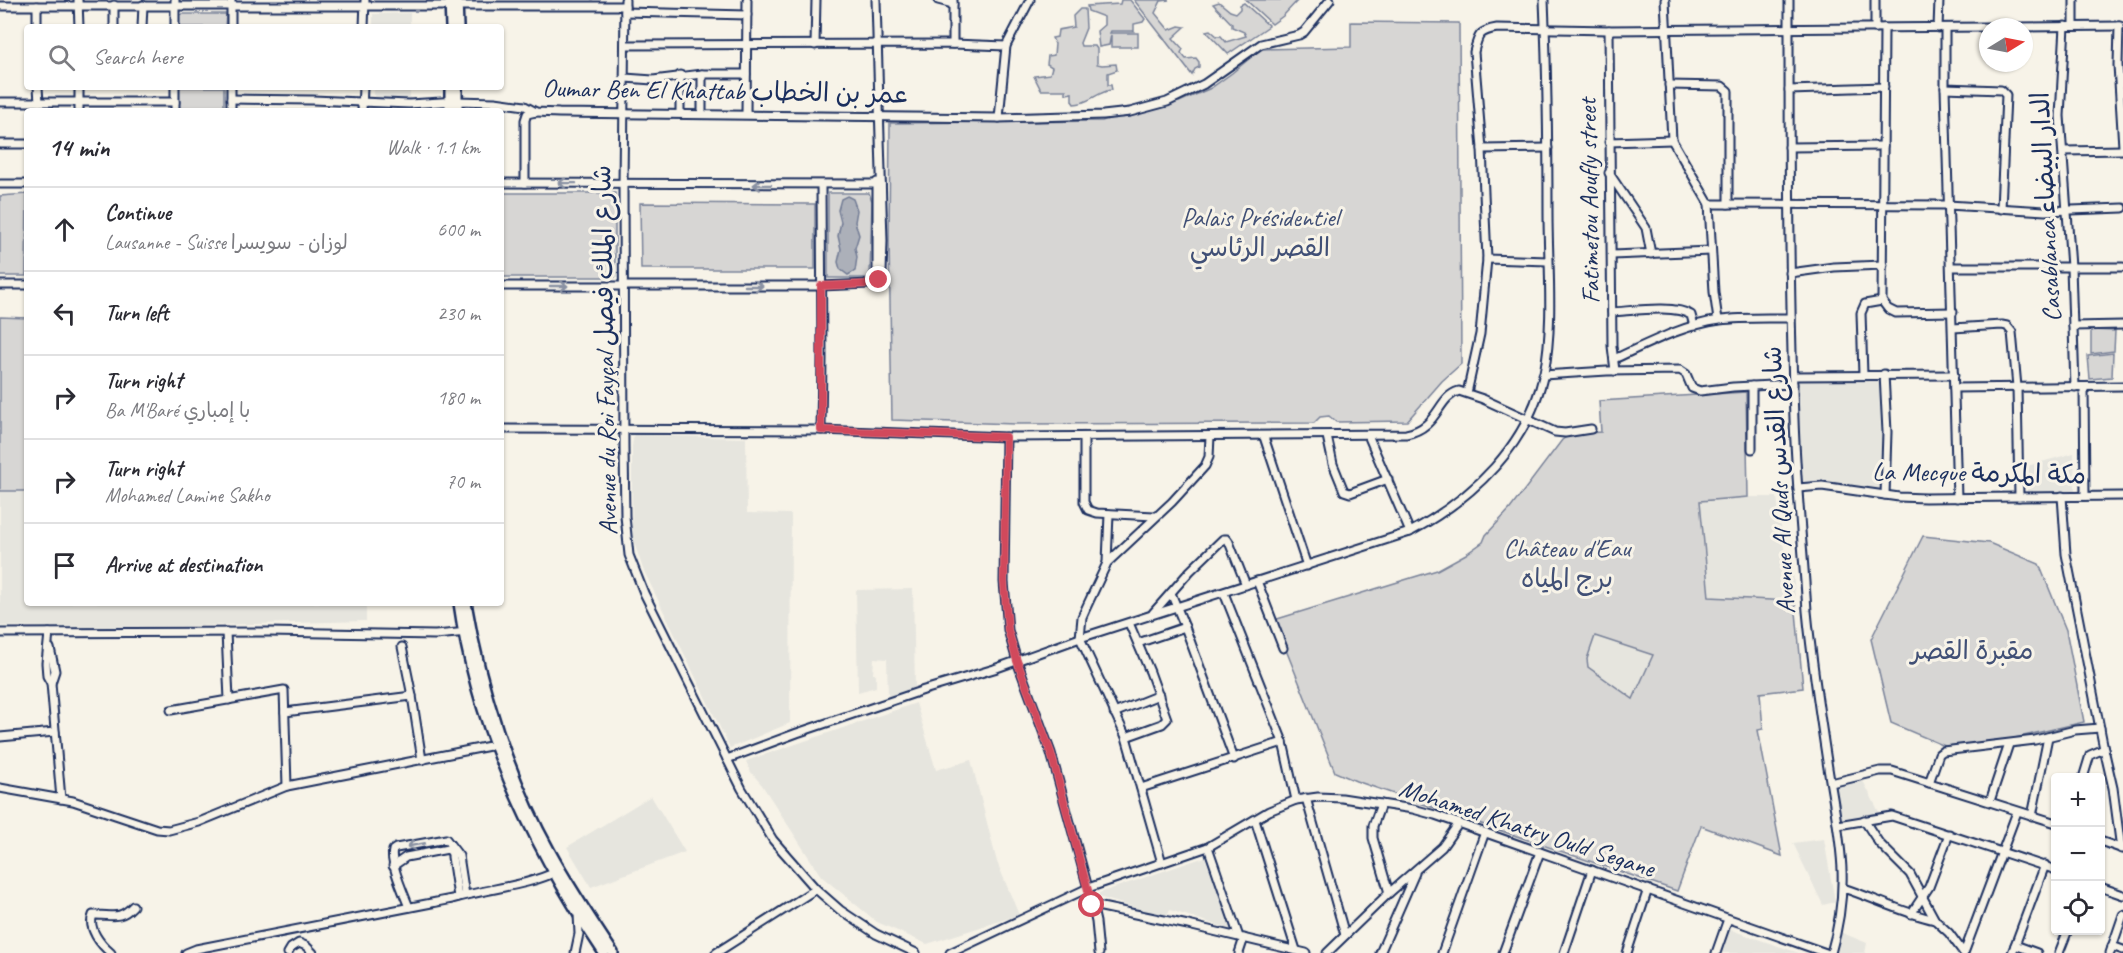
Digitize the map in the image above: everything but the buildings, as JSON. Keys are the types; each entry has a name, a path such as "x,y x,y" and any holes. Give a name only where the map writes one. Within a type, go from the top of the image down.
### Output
{"highway":[{"path":"451,24 454,3"},
{"path":"454,3 458,24"},
{"path":"450,90 453,106"},
{"path":"453,106 456,90"},
{"path":"460,606 502,743 530,813 557,871"},
{"path":"466,606 467,632 477,690 495,745 525,816 603,953"},
{"path":"580,911 613,953"}],"street":[{"path":"746,114 747,0"},
{"path":"815,45 816,0"},
{"path":"504,286 821,286 870,284 879,280 877,276 879,116 876,0"},
{"path":"938,0 953,2 953,44"},
{"path":"999,118 1006,46 1030,0"},
{"name":"Oumar Ben El Khattab عمر بن الخطاب","path":"231,99 453,106 514,104 525,105 536,112 999,118 1103,115 1155,106 1204,84 1257,46 1293,38 1304,32 1330,0"},
{"path":"727,759 797,733 1080,638 1410,532 1474,489 1510,449 1538,392 1543,375 1548,333 1548,148 1544,0"},
{"path":"1665,0 1672,140 1709,204 1711,251 1719,320"},
{"name":"Avenue Al Quds شارع القدس","path":"1789,0 1790,273 1798,488 1809,636 1838,825 1844,888 1831,953"},
{"path":"1875,0 1875,28"},
{"path":"1939,0 1945,88 1957,498"},
{"path":"2074,0 2074,26"},
{"path":"0,6 10,3 143,5 153,3 454,3 625,6 747,15"},
{"path":"78,3 79,24"},
{"path":"175,3 175,24"},
{"path":"231,3 231,24"},
{"path":"35,4 37,24"},
{"path":"364,24 365,4"},
{"path":"114,5 114,24"},
{"path":"142,24 143,5"},
{"name":"Avenue du Roi Fayçal شارع الملك فيصل","path":"625,6 624,429 626,534 633,567 727,759 762,824 782,852 816,890 865,927 898,946 916,953"},
{"name":"Casablanca الدار البيضاء","path":"2065,26 2060,102 2068,210 2075,387"},
{"path":"2033,27 2121,26 2123,149 2064,151"},
{"path":"1467,393 1480,334 1487,259 1482,149 1474,52 1477,38 1485,30 1497,28 1609,30 1979,27"},
{"path":"1884,28 1882,301 1888,309 1896,313 1953,312"},
{"name":"Fatimetou Aoufly street","path":"1609,30 1609,173 1615,371"},
{"path":"625,45 953,44 1006,46"},
{"path":"702,74 702,113"},
{"path":"625,78 653,80 680,75 747,74"},
{"path":"680,75 680,113"},
{"path":"1670,85 1722,86 1728,91 1728,204"},
{"path":"1789,90 1884,87"},
{"path":"1945,88 2001,90 2006,95 2001,209"},
{"path":"38,90 39,102"},
{"path":"79,90 79,107"},
{"path":"175,90 175,108"},
{"path":"231,90 231,108"},
{"path":"362,108 363,90"},
{"path":"0,102 39,102 79,107 175,102"},
{"path":"525,183 525,120 528,114 536,112"},
{"path":"1609,142 1672,140"},
{"path":"0,144 24,144"},
{"path":"1790,147 1883,146"},
{"path":"1482,149 1548,148"},
{"path":"1609,173 1642,220 1649,238 1651,254"},
{"path":"504,183 821,185 879,182"},
{"path":"0,184 24,184"},
{"path":"821,185 821,430"},
{"path":"1709,204 1948,205 2068,210 2123,208"},
{"path":"1612,255 1711,251"},
{"path":"1487,259 1548,261"},
{"path":"1790,273 1834,267 1883,265"},
{"path":"1951,267 2123,267"},
{"path":"0,285 24,285"},
{"path":"1863,375 1861,313 1865,304 1882,301"},
{"path":"1612,312 1685,311 1691,315 1694,326"},
{"path":"1614,359 1694,326 1719,320 1791,318"},
{"path":"1953,327 2002,325 2010,328 2012,332 2017,387 2019,497"},
{"path":"2073,326 2123,325"},
{"path":"1543,375 1680,370 1686,374 1692,388 1701,391 1793,384"},
{"path":"1884,374 1887,432 1885,495"},
{"path":"1793,376 1954,375"},
{"path":"1752,386 1752,449"},
{"path":"1954,388 2123,386"},
{"path":"2084,387 2085,496"},
{"path":"504,429 821,430 1006,437 1264,437 1406,434 1420,430 1430,422 1452,394 1459,391 1560,433 1591,429"},
{"path":"1368,435 1410,532"},
{"path":"1162,863 1126,737 1080,638 1082,617 1107,562 1154,516 1172,502 1205,466 1209,457 1210,436"},
{"path":"1327,436 1333,464 1344,491 1350,493 1388,479"},
{"path":"1006,437 1005,606 1008,630 1017,661 1044,731 1088,888 1097,930 1099,953"},
{"path":"1084,437 1085,507 1091,512 1154,516"},
{"path":"1264,437 1307,566"},
{"name":"La Mecque مكة المكرمة","path":"1798,488 1822,486 1885,495 1957,498 2123,496"},
{"path":"2062,496 2067,554 2113,788 2122,849 2105,843"},
{"path":"1107,562 1109,514"},
{"path":"1151,615 1213,548 1226,538 1230,542 1246,585"},
{"path":"1257,581 1283,648"},
{"path":"1170,593 1234,759"},
{"path":"1224,593 1283,742 1296,800"},
{"path":"1126,737 1165,722 1166,716 1130,623"},
{"path":"1138,643 1185,627"},
{"path":"0,633 226,632 426,635 467,632"},
{"path":"226,632 228,700"},
{"path":"49,633 49,648 55,671 51,683 61,799"},
{"path":"402,647 422,760"},
{"path":"171,710 284,690 287,786"},
{"path":"1114,713 1159,695"},
{"path":"285,712 412,696"},
{"path":"1929,783 1939,754 1943,751 2009,744 2075,730 2100,728"},
{"path":"0,737 55,732"},
{"path":"2032,816 2048,737"},
{"path":"1141,788 1283,742"},
{"path":"1990,801 2009,744"},
{"path":"0,788 61,799 157,829 169,830 199,822 287,786 495,745"},
{"path":"2084,773 2090,755 2104,749"},
{"path":"1831,783 1886,770 2051,822"},
{"name":"Mohamed Khatry Ould Segane","path":"950,953 1088,888 1208,847 1269,811 1296,800 1327,797 1413,809 1485,832 1826,953"},
{"path":"1306,798 1345,935"},
{"path":"1381,804 1373,826 1373,838 1389,893"},
{"path":"1964,952 2017,812"},
{"path":"1838,825 1892,816 2051,868"},
{"path":"1255,820 1296,950"},
{"path":"1864,820 1879,843 1912,878 1935,920 1964,952"},
{"path":"1327,953 1389,893 1442,847 1459,824"},
{"path":"1442,953 1485,832"},
{"path":"1911,914 1929,887 1949,834"},
{"path":"409,907 393,866 391,855 396,848 446,839 452,849 461,896"},
{"path":"1208,847 1241,937 1239,953"},
{"path":"393,866 406,857 452,849"},
{"path":"1503,953 1540,852"},
{"path":"2012,953 2045,866"},
{"path":"1380,953 1416,869"},
{"path":"1564,953 1592,870"},
{"path":"186,953 196,949 539,879 557,871"},
{"path":"1844,888 1911,914 1935,920"},
{"path":"1638,953 1628,952 1648,889"},
{"path":"2105,889 2123,895"},
{"path":"716,953 816,890"},
{"path":"1092,905 1306,953"},
{"path":"111,953 102,946 92,927 91,919 93,915 126,914 134,906"},
{"path":"575,953 580,911"},
{"path":"2123,915 2111,950 2123,950"},
{"path":"1716,953 1728,919"},
{"path":"2059,953 2066,935"},
{"path":"288,953 298,943 314,953"},
{"path":"2015,945 2037,953"}],"shaded area":[{"path":"410,13 410,24 373,24 373,14"},
{"path":"374,90 410,90 410,102 374,100"},
{"path":"847,196 853,199 857,210 855,222 859,235 855,248 857,257 855,271 848,275 840,269 838,262 841,249 838,236 841,222 838,210 841,199"},
{"path":"1880,378 1882,492 1823,484 1803,484 1797,380"},
{"path":"634,435 746,438 747,513 791,514 790,723 730,748 643,569 632,536"},
{"path":"2074,453 2075,494 2027,494 2027,466"},
{"path":"0,491 24,491 24,606 366,606 366,621 113,628 0,626"},
{"path":"1777,497 1787,570 1793,569 1795,601 1709,597 1700,501"},
{"path":"913,589 915,687 888,697 887,659 874,658 873,674 876,674 876,687 858,692 856,590"},
{"path":"1595,636 1653,655 1633,700 1588,667 1587,659"},
{"path":"916,703 936,770 971,760 997,862 1019,915 927,944 877,922 821,876 762,785 750,771 746,761"},
{"path":"1861,777 1879,812 1841,821 1833,784"},
{"path":"651,796 685,852 591,887 567,847"},
{"path":"1824,839 1835,902 1823,905 1793,843"},
{"path":"1205,857 1232,930 1170,910 1165,917 1099,897 1099,893"},
{"path":"1728,929 1799,953 1721,953"},
{"path":"1840,932 1867,943 1865,953 1833,953"}],"green space":[{"path":"1121,0 1130,0 1145,19 1143,22 1134,24 1134,31 1111,31 1110,33 1138,33 1138,47 1111,47 1111,35 1109,45 1099,47 1097,31 1104,25 1104,17 1088,11 1087,6 1120,4"},
{"path":"1134,0 1169,0 1161,1 1155,13 1169,30 1179,26 1185,27 1173,38 1183,49 1181,53 1186,59 1196,58 1199,62 1199,67 1192,75"},
{"path":"1246,0 1298,0 1272,24"},
{"path":"1219,2 1236,13 1240,5 1244,3 1269,26 1228,54 1206,31 1210,30 1217,36 1221,36 1226,42 1246,36 1244,32 1232,27 1232,24 1213,4"},
{"path":"1080,9 1085,9 1086,28 1081,46 1095,46 1097,64 1116,64 1117,70 1108,73 1108,85 1111,85 1112,90 1074,104 1072,93 1066,94 1066,90 1041,90 1034,76 1050,74 1052,67 1047,64 1048,56 1054,55 1055,44 1052,38 1057,37 1058,30 1074,27 1073,16"},
{"path":"179,14 226,14 225,24 179,24"},
{"name":"Palais Présidentiel القصر الرئاسي","path":"1351,22 1459,23 1461,364 1442,381 1407,421 1336,422 1329,416 1320,417 1314,423 1016,424 892,420 890,123 1102,121 1177,99 1179,102 1211,88 1261,49 1351,47"},
{"path":"178,90 224,90 224,108 178,108"},
{"path":"504,193 615,193 615,277 504,277"},
{"path":"828,193 869,193 872,201 870,276 868,278 828,278"},
{"path":"24,194 24,276 0,276 0,196"},
{"path":"640,203 815,204 815,269 641,269"},
{"path":"0,317 24,318 24,491 0,491"},
{"path":"2091,330 2115,331 2114,351 2091,354"},
{"path":"2113,353 2112,377 2090,379 2088,356"},
{"name":"Château d'Eau برج المياه","path":"1746,392 1748,497 1700,501 1709,597 1795,601 1803,688 1760,693 1763,729 1758,730 1782,856 1701,826 1677,891 1335,772 1274,620 1437,570 1466,554 1483,542 1486,535 1510,509 1562,440 1571,434 1601,432 1599,401","holes":["1595,636 1653,655 1633,699 1588,667 1587,659"]},
{"name":"مقبرة القصر","path":"1923,536 1989,543 2039,564 2066,630 2084,722 1980,746 1947,747 1891,723 1871,639"}],"route":[{"path":"879,280 874,284 821,286 821,430 1006,437 1004,582 1008,630 1051,753 1092,905"}]}
